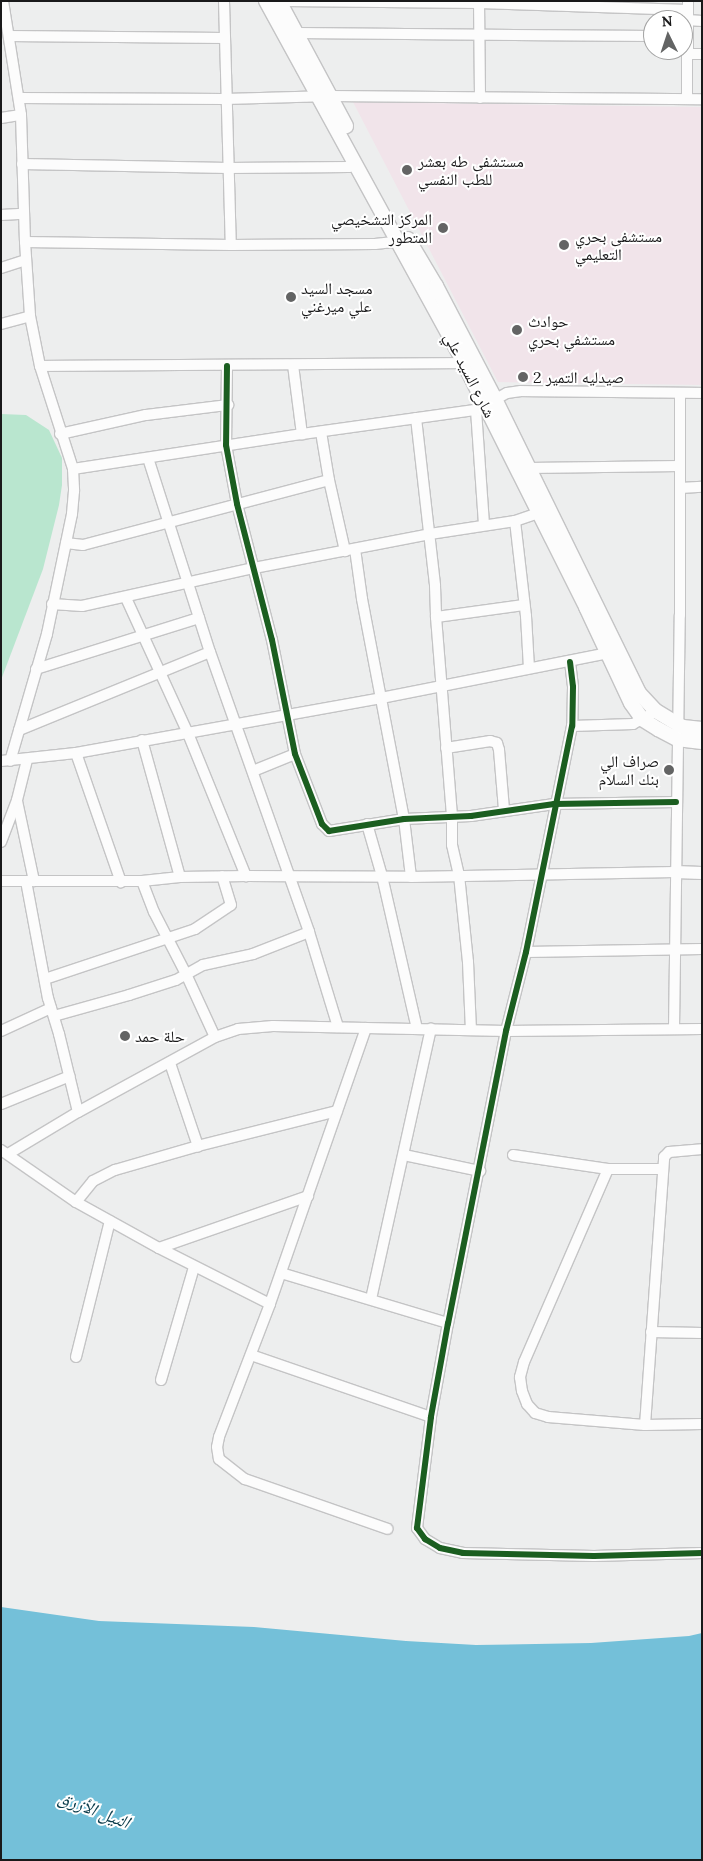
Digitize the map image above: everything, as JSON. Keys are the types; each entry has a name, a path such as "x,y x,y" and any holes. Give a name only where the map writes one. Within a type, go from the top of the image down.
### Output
{"main road":[{"name":"شارع السيد علي","path":"266,1 325,97 404,241 538,513 613,652 640,694 656,711 677,724"},
{"name":"شارع السيد علي","path":"279,1 297,33 356,165 404,241 436,286 486,405 529,468 613,652 630,703 642,719 677,738 702,742"},
{"path":"677,724 684,727 702,729"}],"street":[{"path":"3,1 3,13 21,115 24,242 30,316 40,366 72,469 74,491 66,544 47,634 19,730 6,761 76,753 187,731 381,698 440,684 570,662 613,652"},
{"path":"224,1 225,99 231,246"},
{"path":"285,1 479,2 665,10"},
{"path":"479,2 480,98"},
{"path":"297,33 643,36"},
{"path":"8,36 224,38"},
{"path":"687,100 688,60"},
{"path":"19,98 225,99 325,97 702,100"},
{"path":"1,118 21,115"},
{"path":"22,164 228,168 349,167 356,165"},
{"path":"1,215 24,214"},
{"path":"24,242 231,246 404,241"},
{"path":"1,268 26,260"},
{"path":"1,324 30,316"},
{"path":"40,366 464,363"},
{"path":"293,365 302,434"},
{"path":"227,366 226,445 237,504 272,640 295,754 322,824 329,831 404,819 452,817 554,804 676,802"},
{"path":"72,469 416,418 486,405 507,393 521,391 702,393"},
{"path":"674,1030 680,392"},
{"path":"60,434 146,415 228,405"},
{"path":"484,525 486,405"},
{"path":"416,418 435,586 440,684 452,817 452,845 459,875 468,962 471,1030"},
{"path":"321,432 329,480 350,550 362,599 404,819 412,877"},
{"path":"148,458 210,652 309,932 338,1027"},
{"path":"529,468 679,466"},
{"path":"66,544 83,545 329,480"},
{"path":"680,488 702,488"},
{"path":"52,604 82,606 126,598 254,568 430,534 514,521 538,513"},
{"path":"514,521 529,668"},
{"path":"126,598 158,672 187,731 246,876"},
{"path":"436,617 524,605"},
{"path":"36,669 199,618"},
{"path":"19,730 210,652"},
{"path":"570,662 573,687 572,726 554,804 526,952 506,1031 480,1171 448,1323 431,1417 417,1528 425,1539 440,1548 463,1553 594,1556 702,1553"},
{"path":"572,726 633,724 656,711"},
{"path":"142,740 180,877"},
{"path":"446,748 490,741 496,743 499,750 504,810"},
{"path":"76,753 121,882"},
{"path":"253,771 295,754"},
{"path":"1,842 6,814 16,800 27,760"},
{"path":"16,800 45,979 78,1112"},
{"path":"367,824 382,876 416,1029"},
{"path":"1,881 121,882 222,876 412,877 542,873 702,872"},
{"path":"45,979 195,928 231,905 222,876"},
{"path":"142,881 166,939 186,974 215,1037"},
{"path":"1,1031 53,1012 129,996 176,980 203,966 253,954 309,932"},
{"path":"526,952 702,949"},
{"path":"270,1304 194,1267 76,1202 4,1152 215,1037 223,1033 247,1028 273,1026 506,1031 702,1029"},
{"path":"366,1028 270,1304 219,1437 217,1447 219,1458 245,1479 266,1488 388,1528"},
{"path":"371,1299 431,1029"},
{"path":"170,1063 198,1146"},
{"path":"1,1104 70,1076"},
{"path":"76,1202 93,1181 102,1175 198,1146 337,1111"},
{"path":"645,1425 665,1154 702,1149"},
{"path":"404,1155 480,1171"},
{"path":"512,1155 608,1170 663,1169"},
{"path":"608,1170 524,1362 520,1377 522,1391 527,1404 536,1413 548,1417 645,1425 702,1424"},
{"path":"159,1248 308,1196"},
{"path":"76,1358 110,1221"},
{"path":"161,1380 194,1267"},
{"path":"281,1273 448,1323"},
{"path":"651,1332 702,1333"},
{"path":"251,1355 431,1417"}],"shaded area":[{"name":"مستشفى بحري التعليمي","path":"353,102 702,107 702,385 498,382"}],"green space":[{"path":"1,414 26,415 49,430 62,458 62,485 43,569 1,680"}],"water":[{"name":"النيل الأزرق","path":"1,1607 99,1621 254,1627 406,1641 476,1645 591,1643 689,1636 702,1633 702,1860 1,1860"}],"cycle path":[{"path":"227,366 226,445 237,504 272,640 295,754 322,824 329,831 404,819 471,816 554,804 676,802"},
{"path":"570,662 573,687 572,726 526,952 506,1031 448,1323 431,1417 417,1528 425,1539 440,1548 463,1553 594,1556 702,1553"}],"place":[{"name":"مستشفى طه بعشر للطب النفسي","path":"407,170"},
{"name":"المركز التشخيصي المتطور","path":"443,228"},
{"name":"مستشفى بحري التعليمي","path":"564,245"},
{"name":"مسجد السيد علي ميرغني","path":"291,297"},
{"name":"حوادث مستشفي بحري","path":"517,330"},
{"name":"صيدليه التمير 2","path":"523,377"},
{"name":"صراف الي بنك السلام","path":"669,770"},
{"name":"حلة حمد","path":"125,1036"}]}
